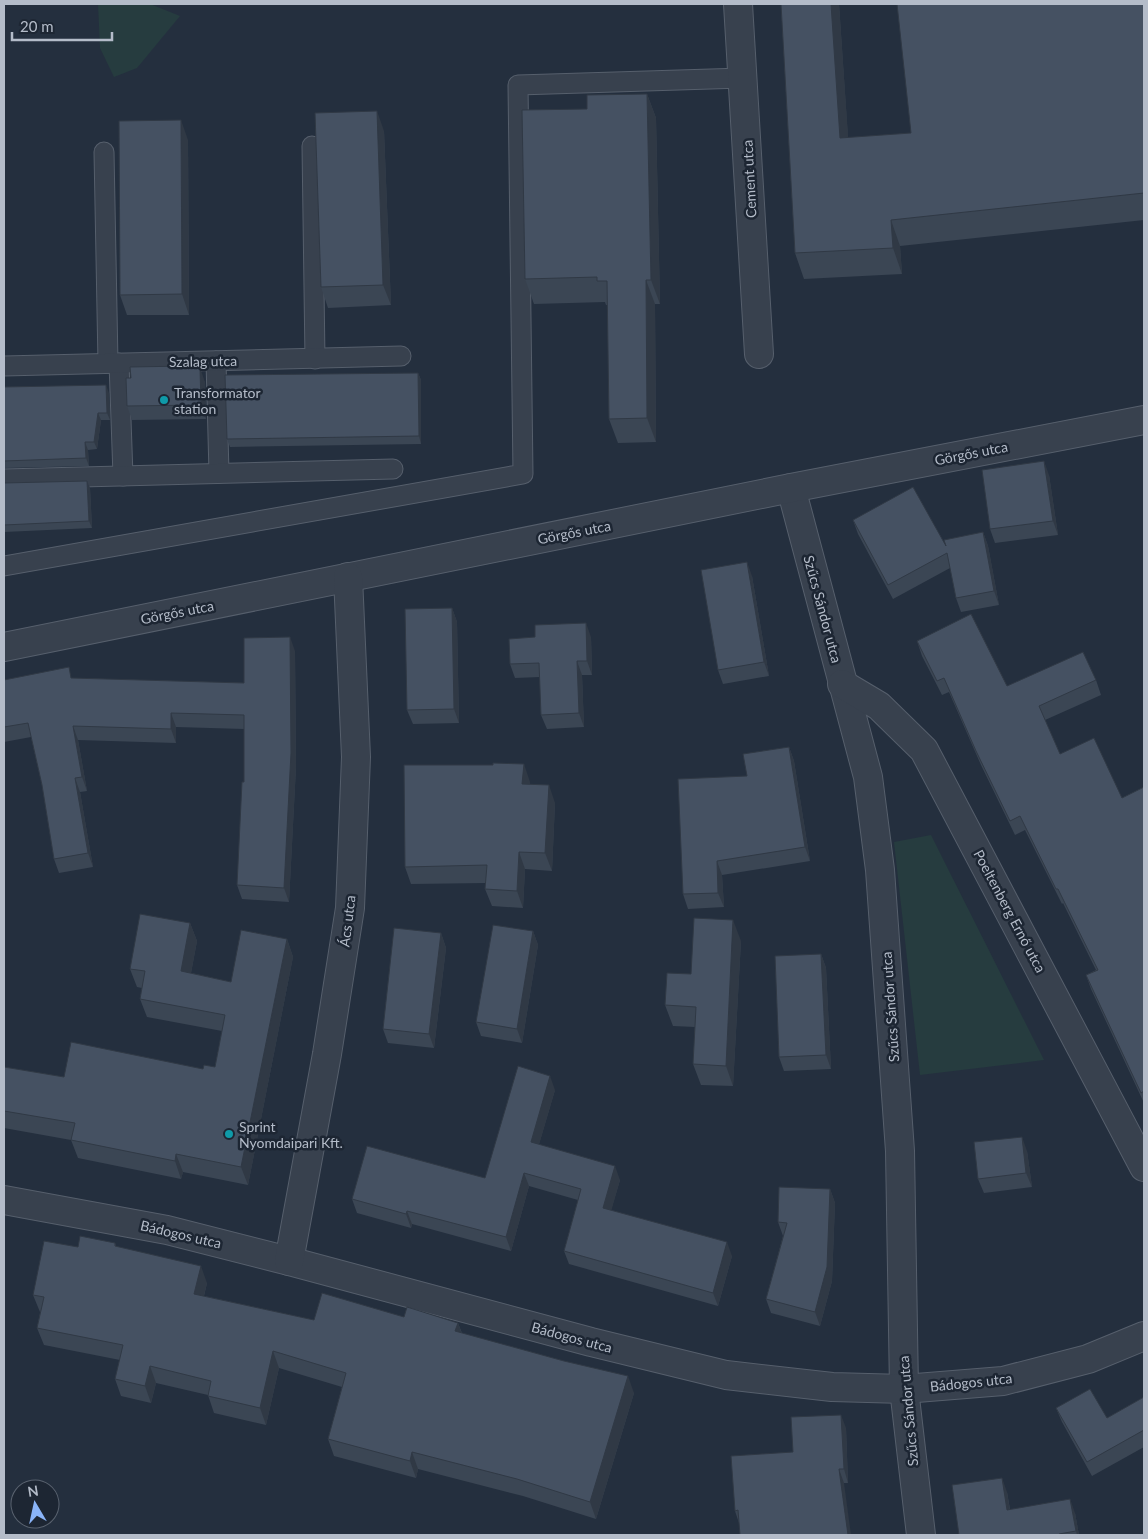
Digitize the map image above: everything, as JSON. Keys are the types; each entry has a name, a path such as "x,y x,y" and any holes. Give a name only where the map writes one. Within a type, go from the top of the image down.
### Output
{"street":[{"name":"Cement utca","path":"738,4 759,354"},
{"name":"Görgős utca","path":"4,647 790,488 1144,420"},
{"name":"Szűcs Sándor utca","path":"790,488 868,777 880,870 900,1151 904,1388 920,1535"},
{"name":"Ács utca","path":"289,1260 327,1054 350,908 356,757 348,577"},
{"name":"Poeltenberg Ernő utca","path":"842,684 879,706 924,750 1144,1166"},
{"name":"Bádogos utca","path":"4,1200 167,1230 289,1260 591,1342 726,1375 832,1387 904,1388 1003,1381 1088,1359 1144,1336"}],"lane":[{"path":"4,566 523,474 518,85 743,78"},
{"path":"312,146 315,359"},
{"path":"104,152 114,363 123,476"},
{"name":"Szalag utca","path":"4,366 401,356"},
{"path":"216,361 219,473"},
{"path":"4,479 393,469"}],"green space":[{"path":"98,4 150,4 180,16 137,68 114,77 100,48"},
{"path":"931,835 1044,1060 920,1075 894,842"}],"building":[{"path":"781,4 831,4 840,138 911,133 897,4 1144,4 1144,193 891,220 893,248 795,253"},
{"path":"647,94 651,280 646,280 647,418 609,419 607,281 597,281 597,277 525,279 522,110 587,109 587,95"},
{"path":"377,111 383,285 321,287 315,113"},
{"path":"181,120 182,294 120,295 119,121"},
{"path":"187,366 188,368 200,368 201,405 127,406 126,378 131,378 130,367"},
{"path":"418,373 419,436 227,439 225,375"},
{"path":"106,385 107,413 98,413 94,442 85,442 86,458 4,461 4,387"},
{"path":"1044,461 1053,521 990,529 982,470"},
{"path":"87,481 89,521 4,525 4,483"},
{"path":"913,487 946,546 944,540 983,532 994,591 956,598 947,553 888,585 853,520"},
{"path":"747,562 764,662 718,670 701,570"},
{"path":"452,608 454,709 407,710 405,609"},
{"path":"971,614 1007,686 1083,652 1096,680 1039,706 1060,754 1094,738 1122,798 1144,787 1144,1091 1141,1093 1086,975 1098,970 1058,889 1056,889 1020,816 1010,821 976,751 944,678 937,681 917,641"},
{"path":"586,623 587,661 577,661 579,713 541,715 539,663 510,664 509,639 535,637 535,625"},
{"path":"290,637 291,753 284,888 237,885 242,782 244,782 244,715 171,713 171,729 73,726 82,777 75,778 88,853 54,859 42,785 28,723 4,727 4,680 69,667 71,678 244,683 244,638"},
{"path":"789,747 805,847 717,861 718,893 683,894 678,779 747,776 743,754"},
{"path":"493,763 524,764 522,784 549,785 545,853 519,852 517,891 485,889 487,865 405,867 404,765 493,765"},
{"path":"140,914 190,923 181,971 231,982 241,930 287,939 241,1167 176,1154 175,1161 71,1140 75,1123 4,1111 4,1067 64,1077 71,1042 203,1069 204,1065 215,1067 225,1015 140,999 145,971 130,969"},
{"path":"694,918 733,920 726,1066 693,1064 696,1007 665,1005 667,973 691,974"},
{"path":"493,925 533,931 517,1029 476,1022"},
{"path":"394,928 441,933 429,1034 383,1029"},
{"path":"821,954 826,1055 779,1057 775,956"},
{"path":"518,1066 550,1076 531,1142 615,1166 603,1208 727,1242 713,1293 564,1251 581,1189 524,1173 506,1237 407,1211 406,1214 352,1199 367,1146 485,1178"},
{"path":"1022,1137 1026,1173 978,1179 974,1142"},
{"path":"779,1187 830,1189 827,1267 815,1312 766,1299 787,1223 778,1222"},
{"path":"80,1236 115,1243 115,1246 201,1266 194,1294 314,1320 322,1293 404,1317 407,1307 458,1323 455,1331 564,1361 628,1376 590,1502 517,1479 412,1452 410,1461 328,1439 346,1373 273,1351 260,1408 208,1396 211,1381 150,1366 145,1386 115,1379 123,1345 37,1328 44,1297 33,1295 44,1241 78,1247"},
{"path":"1090,1389 1107,1418 1144,1397 1144,1430 1087,1462 1056,1408"},
{"path":"841,1415 844,1469 839,1469 848,1535 740,1535 738,1510 735,1511 731,1456 793,1452 791,1417"},
{"path":"1002,1478 1007,1510 1070,1499 1076,1531 1059,1535 959,1535 952,1485"}],"place":[{"name":"Transformator station","path":"164,400"},
{"name":"Sprint Nyomdaipari Kft.","path":"229,1134"}]}
